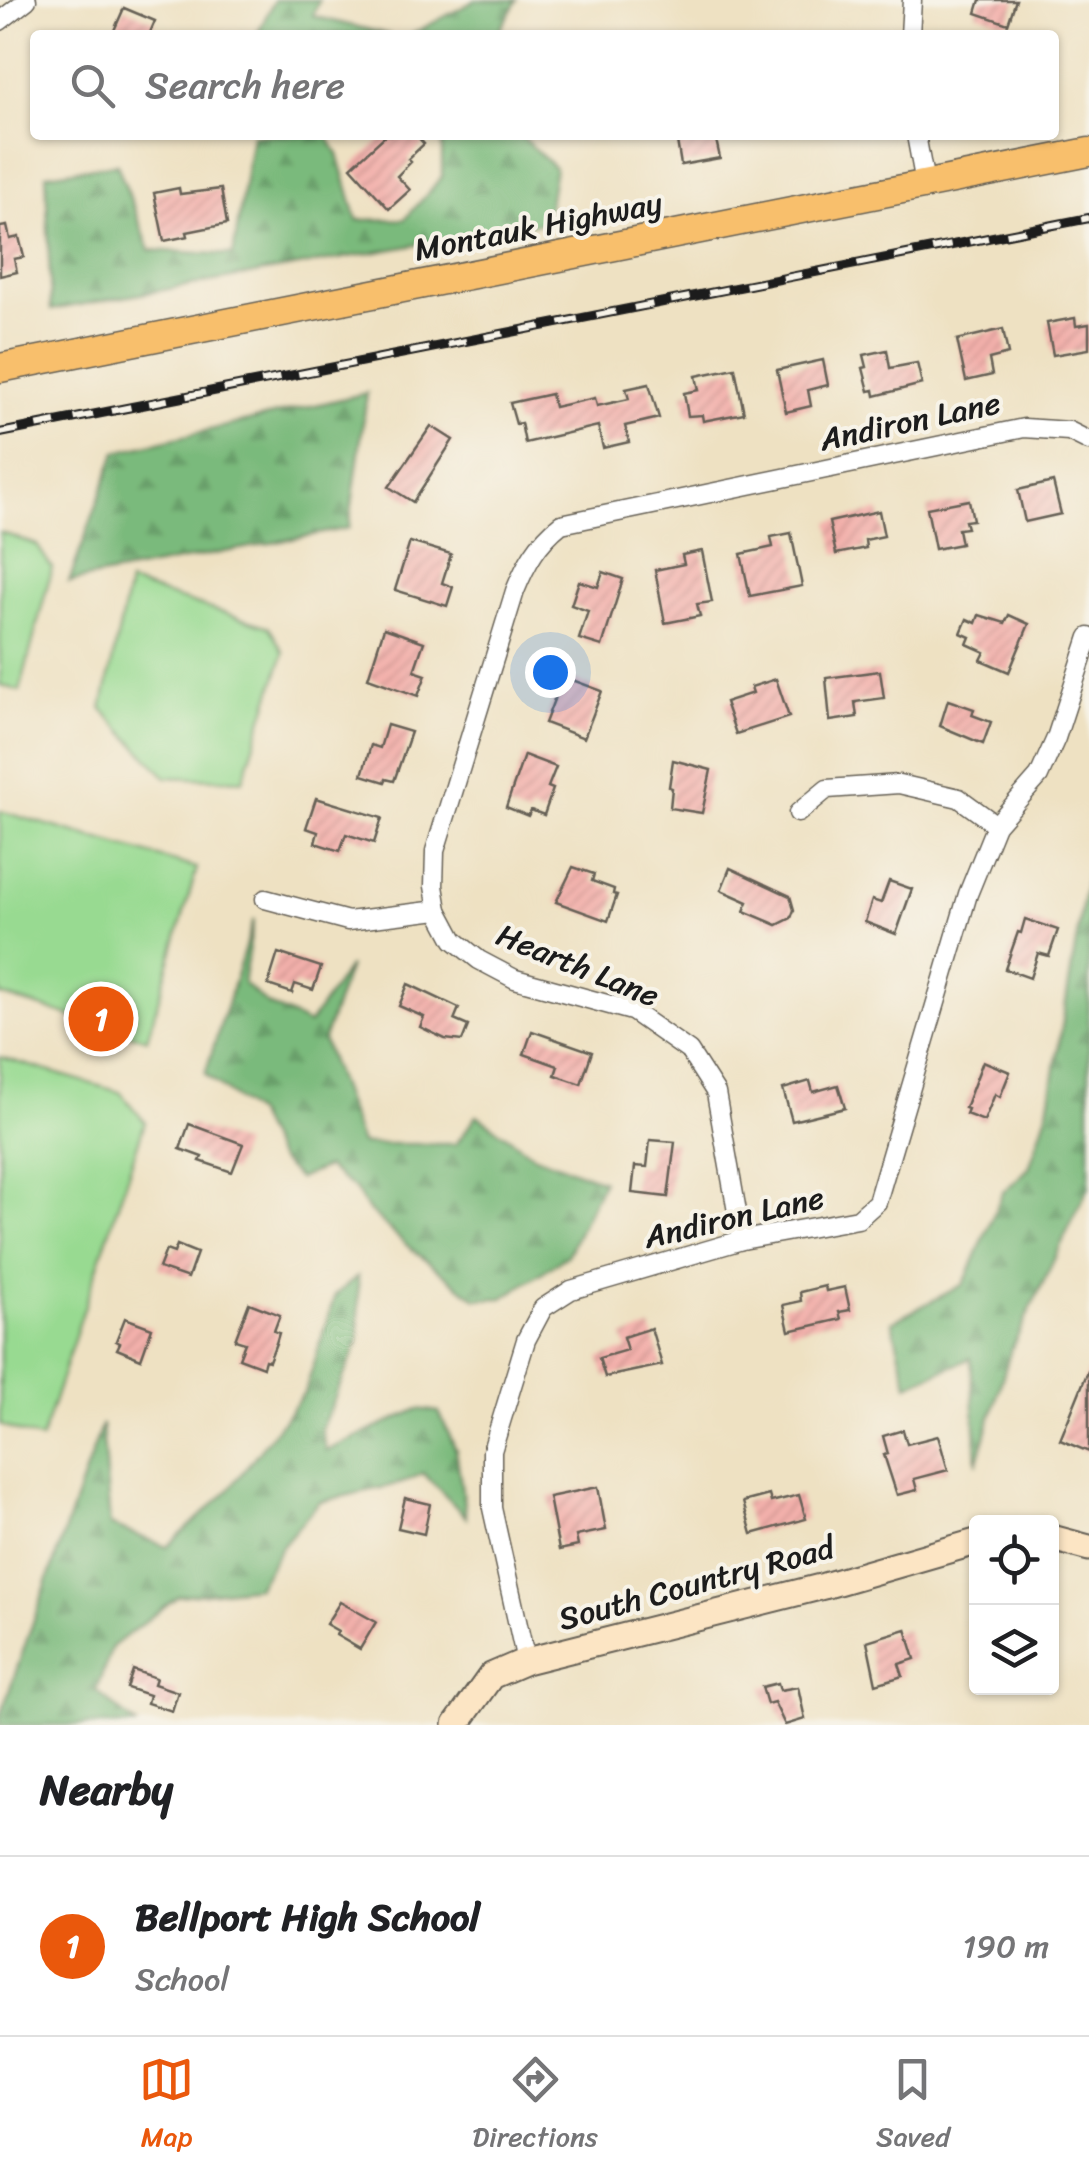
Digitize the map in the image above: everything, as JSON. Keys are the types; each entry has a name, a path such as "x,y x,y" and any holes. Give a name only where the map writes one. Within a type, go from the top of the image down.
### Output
{"main road":[{"name":"Montauk Highway","path":"0,368 1089,152"},
{"path":"1059,1540 1089,1548"},
{"name":"South Country Road","path":"456,1725 491,1676 526,1661 824,1586 969,1544"}],"street":[{"path":"0,21 27,0"},
{"path":"910,30 912,0"},
{"path":"917,140 925,184"},
{"name":"Andiron Lane","path":"438,910 435,851 515,592 526,563 543,539 561,524 1024,428 1069,431 1089,441"},
{"name":"Andiron Lane","path":"526,1661 492,1508 490,1482 492,1451 526,1340 543,1308 571,1290 742,1240 858,1219 877,1202 968,894 996,825 1039,776 1056,738 1089,637"},
{"path":"798,813 826,789 899,784 958,798 996,825"},
{"path":"266,899 348,921 438,910"},
{"name":"Hearth Lane","path":"438,910 454,940 479,960 515,980 632,1012 689,1051 716,1094 742,1240"}],"green space":[{"path":"274,0 319,0 313,16 370,30 259,30"},
{"path":"476,0 517,0 502,30 419,30"},
{"path":"251,140 330,140 338,154 357,220 405,219 442,177 442,140 525,140 555,168 546,222 51,310 46,174 117,164 150,250 233,255"},
{"path":"367,393 349,528 69,582 116,452"},
{"path":"0,532 37,545 52,568 20,691 0,685"},
{"path":"129,583 269,627 284,653 243,780 166,777 102,709"},
{"path":"0,811 197,868 147,1039 0,995"},
{"path":"1089,864 1089,1186 1010,1352 977,1464 971,1358 908,1385 892,1322 964,1284 1003,1192 1029,1168 1048,1110"},
{"path":"254,919 243,983 268,1005 309,1024 349,966 323,1040 361,1144 456,1144 477,1115 535,1156 603,1181 567,1256 503,1298 476,1299 410,1248 367,1209 356,1190 326,1167 298,1179 277,1158 256,1115 205,1074"},
{"path":"0,1057 120,1092 145,1122 41,1440 0,1425"},
{"path":"358,1276 359,1341 321,1429 326,1451 418,1409 439,1412 456,1450 466,1517 423,1473 402,1483 319,1502 281,1547 258,1587 178,1596 112,1647 96,1691 137,1725 0,1725 102,1424 110,1525 167,1547 227,1492 305,1392 335,1295"}],"building":[{"path":"980,0 1016,0 1008,24 976,13"},
{"path":"124,8 155,21 151,30 114,30"},
{"path":"381,140 420,140 424,144 397,176 410,190 389,209 351,167"},
{"path":"677,140 716,140 720,158 681,165"},
{"path":"179,188 180,194 221,189 227,224 164,241 154,193"},
{"path":"7,226 10,239 19,237 24,257 14,259 17,272 0,276 0,227"},
{"path":"1075,318 1076,326 1089,324 1089,349 1053,355 1047,323"},
{"path":"1003,329 1008,354 989,359 992,375 966,381 957,340"},
{"path":"887,350 890,368 917,363 922,384 875,396 874,390 869,391 864,355"},
{"path":"823,360 828,385 808,390 811,406 786,412 777,370"},
{"path":"735,368 744,413 703,421 702,415 688,416 684,393 699,390 696,376"},
{"path":"649,384 659,418 625,426 629,442 603,448 598,426 525,443 521,423 516,424 510,403 551,394 554,407 595,398 597,406 629,399 626,389"},
{"path":"431,426 453,440 413,502 389,487"},
{"path":"1053,482 1061,514 1025,522 1018,490"},
{"path":"969,500 973,520 965,521 967,528 958,529 961,544 935,549 927,508"},
{"path":"879,511 884,536 865,540 866,548 836,554 829,522"},
{"path":"791,533 802,586 750,596 741,554 773,547 771,537"},
{"path":"410,542 451,554 442,583 453,587 447,606 395,590"},
{"path":"702,551 712,602 697,604 700,616 665,623 655,570 684,564 682,555"},
{"path":"603,572 623,579 602,646 579,639 588,611 571,605 579,581 598,587"},
{"path":"979,615 1005,623 1009,615 1029,624 1009,672 981,660 985,652 967,644 970,637 961,633 967,619 976,623"},
{"path":"384,628 424,642 414,671 426,675 418,696 368,678"},
{"path":"880,671 884,698 855,702 857,717 830,721 826,678"},
{"path":"551,672 602,691 584,738 545,723 555,697 543,693"},
{"path":"776,679 789,717 736,734 725,702 753,693 751,687"},
{"path":"948,700 974,709 972,715 991,722 983,744 940,726"},
{"path":"387,725 411,732 394,781 385,782 362,775 371,745 380,748"},
{"path":"524,755 556,767 544,815 531,810 528,816 506,807"},
{"path":"673,760 711,770 702,813 670,808"},
{"path":"316,798 382,818 374,843 346,834 340,851 315,843 318,832 306,828"},
{"path":"573,867 594,874 592,881 614,889 613,894 617,895 608,921 556,902"},
{"path":"730,868 790,896 794,910 791,918 777,925 744,911 748,902 721,890"},
{"path":"889,881 912,889 896,934 865,922 872,900 881,903"},
{"path":"1025,919 1058,930 1049,956 1038,953 1030,978 1005,969"},
{"path":"278,953 321,967 313,990 295,984 292,993 268,985"},
{"path":"408,984 459,1008 454,1020 468,1026 462,1041 445,1039 420,1027 424,1017 399,1006"},
{"path":"532,1031 592,1052 581,1084 555,1075 558,1066 524,1054"},
{"path":"983,1061 1010,1072 984,1121 966,1114 965,1108"},
{"path":"810,1081 813,1092 838,1085 845,1108 792,1121 783,1089"},
{"path":"189,1124 243,1144 232,1172 180,1149"},
{"path":"650,1140 675,1142 668,1197 632,1193 635,1166 647,1167"},
{"path":"177,1245 197,1253 188,1278 159,1268 166,1250 174,1253"},
{"path":"825,1286 826,1291 845,1287 850,1310 839,1312 841,1319 789,1331 783,1305 801,1301 800,1292"},
{"path":"249,1303 280,1315 274,1331 279,1333 276,1343 263,1367 239,1358 245,1343 235,1340"},
{"path":"125,1318 152,1328 141,1359 117,1349"},
{"path":"651,1328 662,1365 605,1377 599,1358 627,1350 623,1337"},
{"path":"1089,1371 1089,1452 1060,1440"},
{"path":"903,1430 907,1444 938,1436 948,1470 914,1479 917,1490 897,1495 884,1455 888,1454 883,1436"},
{"path":"598,1487 606,1530 576,1536 578,1546 559,1550 549,1497"},
{"path":"769,1495 771,1502 799,1495 806,1519 752,1534 743,1502"},
{"path":"405,1498 430,1504 424,1534 398,1528"},
{"path":"340,1602 376,1622 360,1649 326,1624"},
{"path":"906,1629 915,1659 899,1664 903,1676 876,1684 867,1641"},
{"path":"133,1670 156,1678 154,1684 178,1692 172,1711 147,1703 149,1695 127,1688"},
{"path":"778,1683 780,1690 798,1687 805,1719 785,1725 774,1702 767,1704 762,1687"}],"railway":[{"path":"0,433 1089,218"}],"place":[{"name":"Bellport High School","path":"101,1019"}]}
